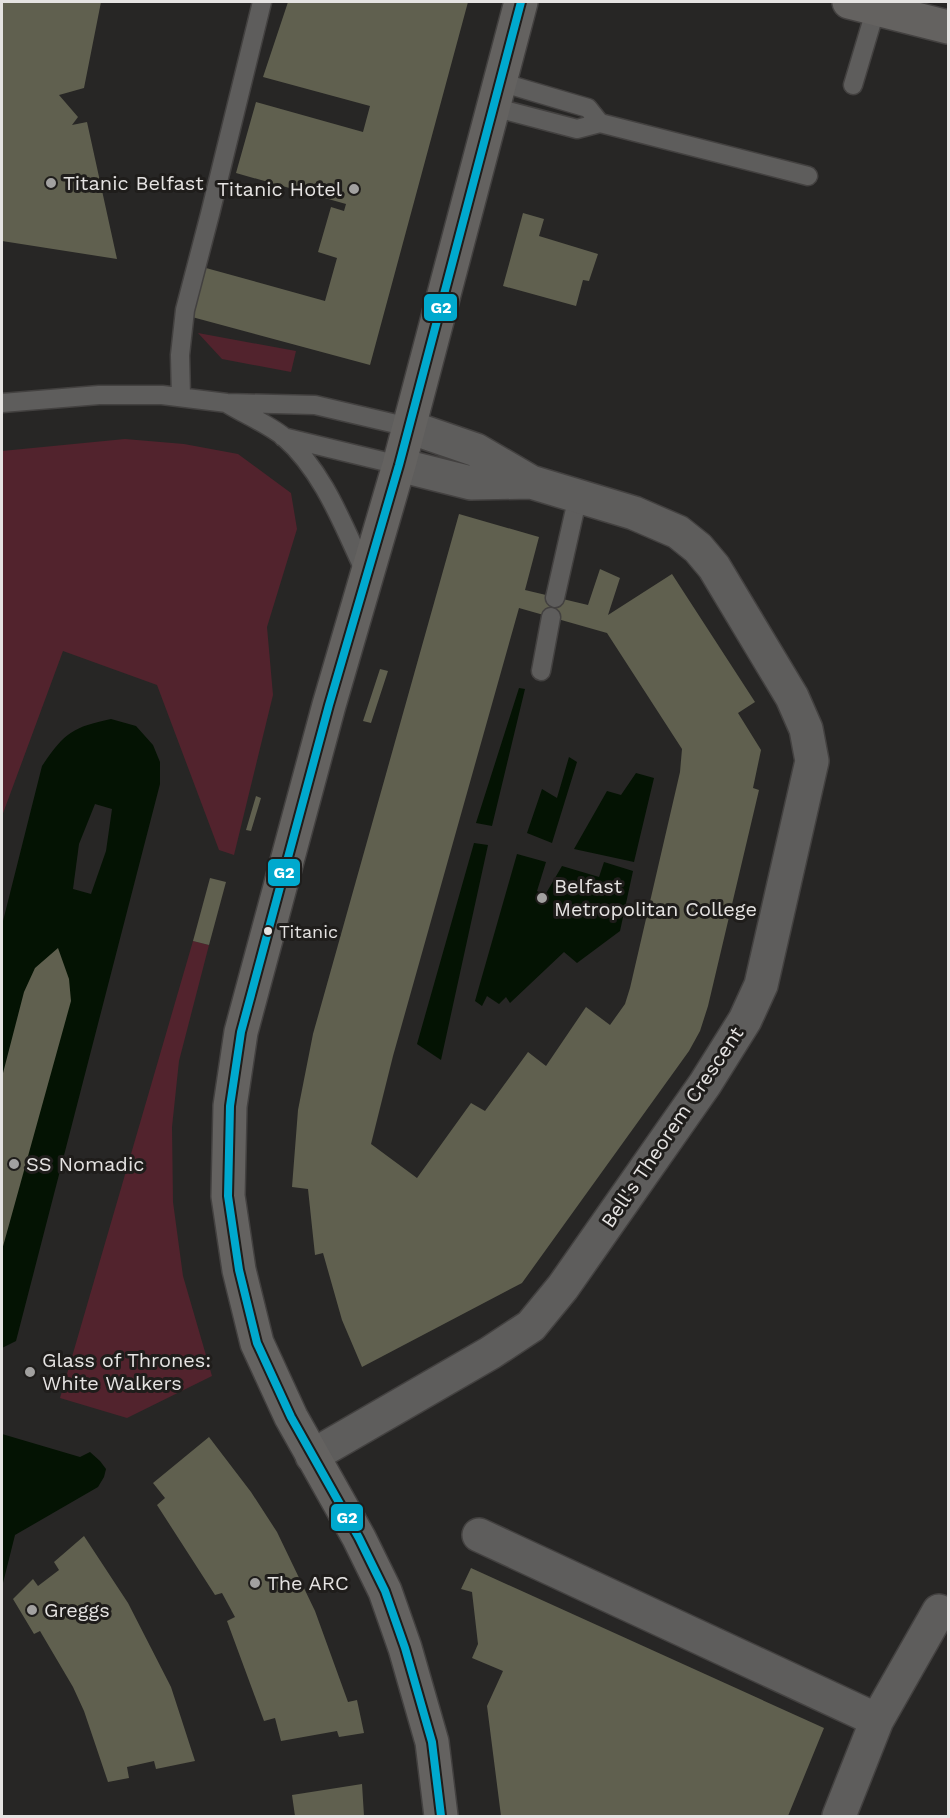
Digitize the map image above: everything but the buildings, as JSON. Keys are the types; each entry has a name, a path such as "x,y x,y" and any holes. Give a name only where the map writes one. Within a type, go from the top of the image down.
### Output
{"street":[{"path":"441,1816 432,1742 405,1648 385,1591 359,1538 312,1456 257,1343 241,1281 228,1196 230,1106 241,1032 329,705 399,465 521,2"},
{"path":"862,5 948,27"},
{"name":"Bell's Theorem Crescent","path":"312,1456 490,1353 531,1326 563,1287 705,1084 745,1020 761,985 812,761 806,729 792,697 714,567 698,548 678,532 634,513 531,482 476,450 409,427"},
{"name":"Bell's Theorem Crescent","path":"399,465 471,483 531,482"},
{"path":"479,1535 877,1720"},
{"path":"839,1816 877,1720 939,1611"}],"lane":[{"path":"181,397 180,355 185,310 262,2"},
{"path":"853,85 862,5"},
{"path":"496,94 588,108 600,123"},
{"path":"496,94 577,129 600,123 808,176"},
{"path":"2,403 99,394 181,397 227,403 315,405 409,427"},
{"path":"227,403 283,437 313,470 331,501 367,577"},
{"path":"283,437 399,465"},
{"path":"555,598 578,496"},
{"path":"541,671 551,617"}],"shaded area":[{"path":"198,333 296,351 291,372 222,359"},
{"path":"125,439 184,444 238,454 291,493 297,529 267,627 273,695 234,855 219,850 157,685 63,651 2,816 2,451"},
{"path":"519,688 525,689 492,826 476,823"},
{"path":"111,719 136,726 153,745 160,762 160,784 16,1341 2,1348 2,925 42,766 70,733 87,725"},
{"path":"569,757 577,762 552,843 527,833 542,789 557,798"},
{"path":"636,773 654,778 634,862 574,849 607,791 621,795"},
{"path":"474,843 488,845 441,1060 417,1044"},
{"path":"517,854 546,862 537,891 545,895 562,866 599,877 604,862 633,871 620,931 577,963 564,952 510,1003 506,997 499,1004 487,996 482,1006 475,1001"},
{"path":"193,941 209,945 179,1061 172,1127 173,1202 183,1276 212,1376 127,1418 60,1398"},
{"path":"2,1434 80,1457 90,1452 106,1469 98,1487 15,1535 2,1587"}],"pier":[{"path":"95,804 112,809 106,851 91,894 73,889 79,844"}],"transit line":[{"name":"G2","path":"441,1816 432,1742 405,1648 385,1591 359,1538 291,1417 257,1343 239,1270 228,1196 230,1106 241,1032 329,705 399,465 521,2"}],"place":[{"name":"Titanic Belfast","path":"51,183"},
{"name":"Titanic Hotel","path":"354,189"},
{"name":"Belfast Metropolitan College","path":"542,898"},
{"name":"Titanic","path":"268,931"},
{"name":"SS Nomadic","path":"14,1164"},
{"name":"Glass of Thrones: White Walkers","path":"30,1372"},
{"name":"The ARC","path":"255,1583"},
{"name":"Greggs","path":"32,1610"}]}
